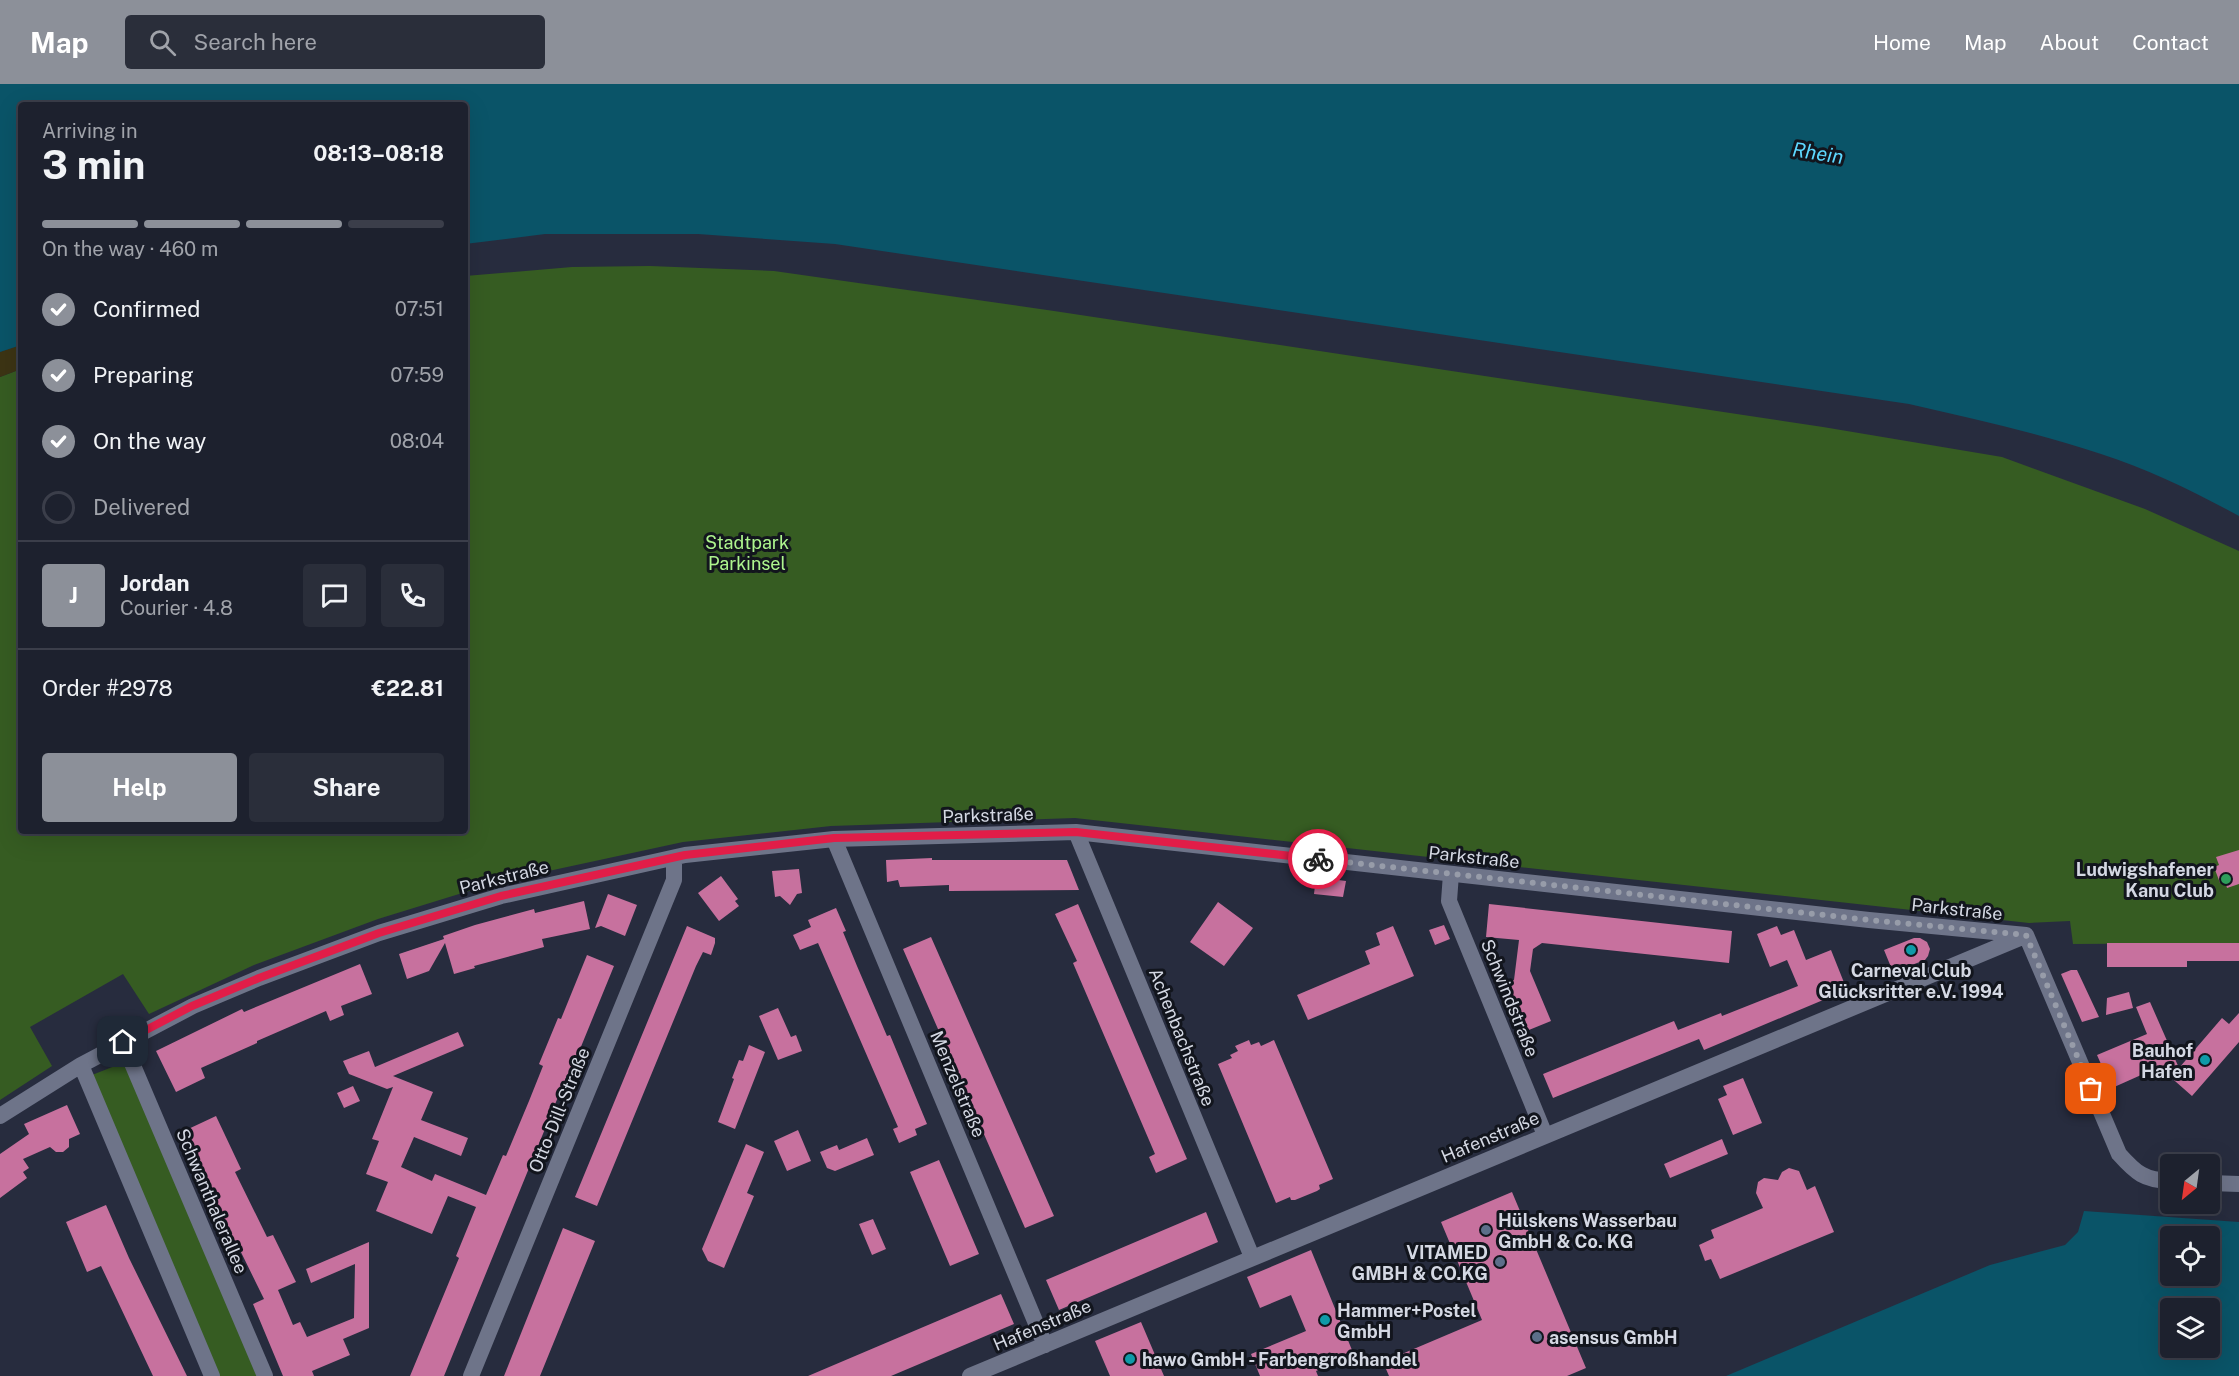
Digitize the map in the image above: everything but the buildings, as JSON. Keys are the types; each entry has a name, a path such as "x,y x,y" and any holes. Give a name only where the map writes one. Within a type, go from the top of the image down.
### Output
{"street":[{"name":"Parkstraße","path":"0,1116 81,1065 192,1006 379,933 501,896 674,858 834,838 1076,832 1869,920 2026,935"},
{"name":"Achenbachstraße","path":"1076,832 1252,1257"},
{"name":"Menzelstraße","path":"834,838 1046,1345"},
{"name":"Otto-Dill-Straße","path":"471,1376 675,880 674,858"},
{"name":"Schwindstraße","path":"1451,874 1449,901 1545,1135"},
{"name":"Hafenstraße","path":"970,1376 2026,935"},
{"path":"2026,935 2119,1154 2135,1172 2153,1180 2160,1180"},
{"name":"Schwanthalerallee","path":"123,1042 265,1376"},
{"path":"81,1065 212,1376"},
{"path":"2220,1183 2239,1184"}],"green space":[{"name":"Stadtpark Parkinsel","path":"650,266 774,271 1823,427 2002,457 2145,509 2239,551 2239,943 2073,944 2070,921 2029,923 1075,818 831,826 683,842 498,882 378,919 254,965 149,1014 123,974 30,1027 52,1066 0,1100 0,377 18,370 18,834 468,834 468,276 572,267"},
{"path":"125,1062 258,1376 219,1376 92,1075"}],"sand":[{"path":"18,346 18,370 0,377 0,352"}],"water":[{"name":"Rhein","path":"0,84 2239,84 2239,516 2171,482 2101,454 2030,433 1909,404 835,244 698,234 545,234 468,244 468,102 18,102 18,346 0,352"},
{"path":"2084,1211 2239,1222 2239,1376 1726,1376 1990,1265 2065,1245 2078,1232"}],"way so far":[{"path":"1318,859 1869,920 2026,935 2091,1089"}],"place":[{"name":"Ludwigshafener Kanu Club","path":"2226,879"},
{"name":"Carneval Club Glücksritter e.V. 1994","path":"1911,950"},
{"name":"Bauhof Hafen","path":"2205,1060"},
{"name":"Hülskens Wasserbau GmbH & Co. KG","path":"1486,1230"},
{"name":"VITAMED GMBH & CO.KG","path":"1500,1262"},
{"name":"Hammer+Postel GmbH","path":"1325,1320"},
{"name":"asensus GmbH","path":"1537,1337"},
{"name":"hawo GmbH - Farbengroßhandel","path":"1130,1359"}],"route":[{"path":"123,1042 192,1006 379,933 501,896 685,855 834,838 1076,832 1318,859"}]}
